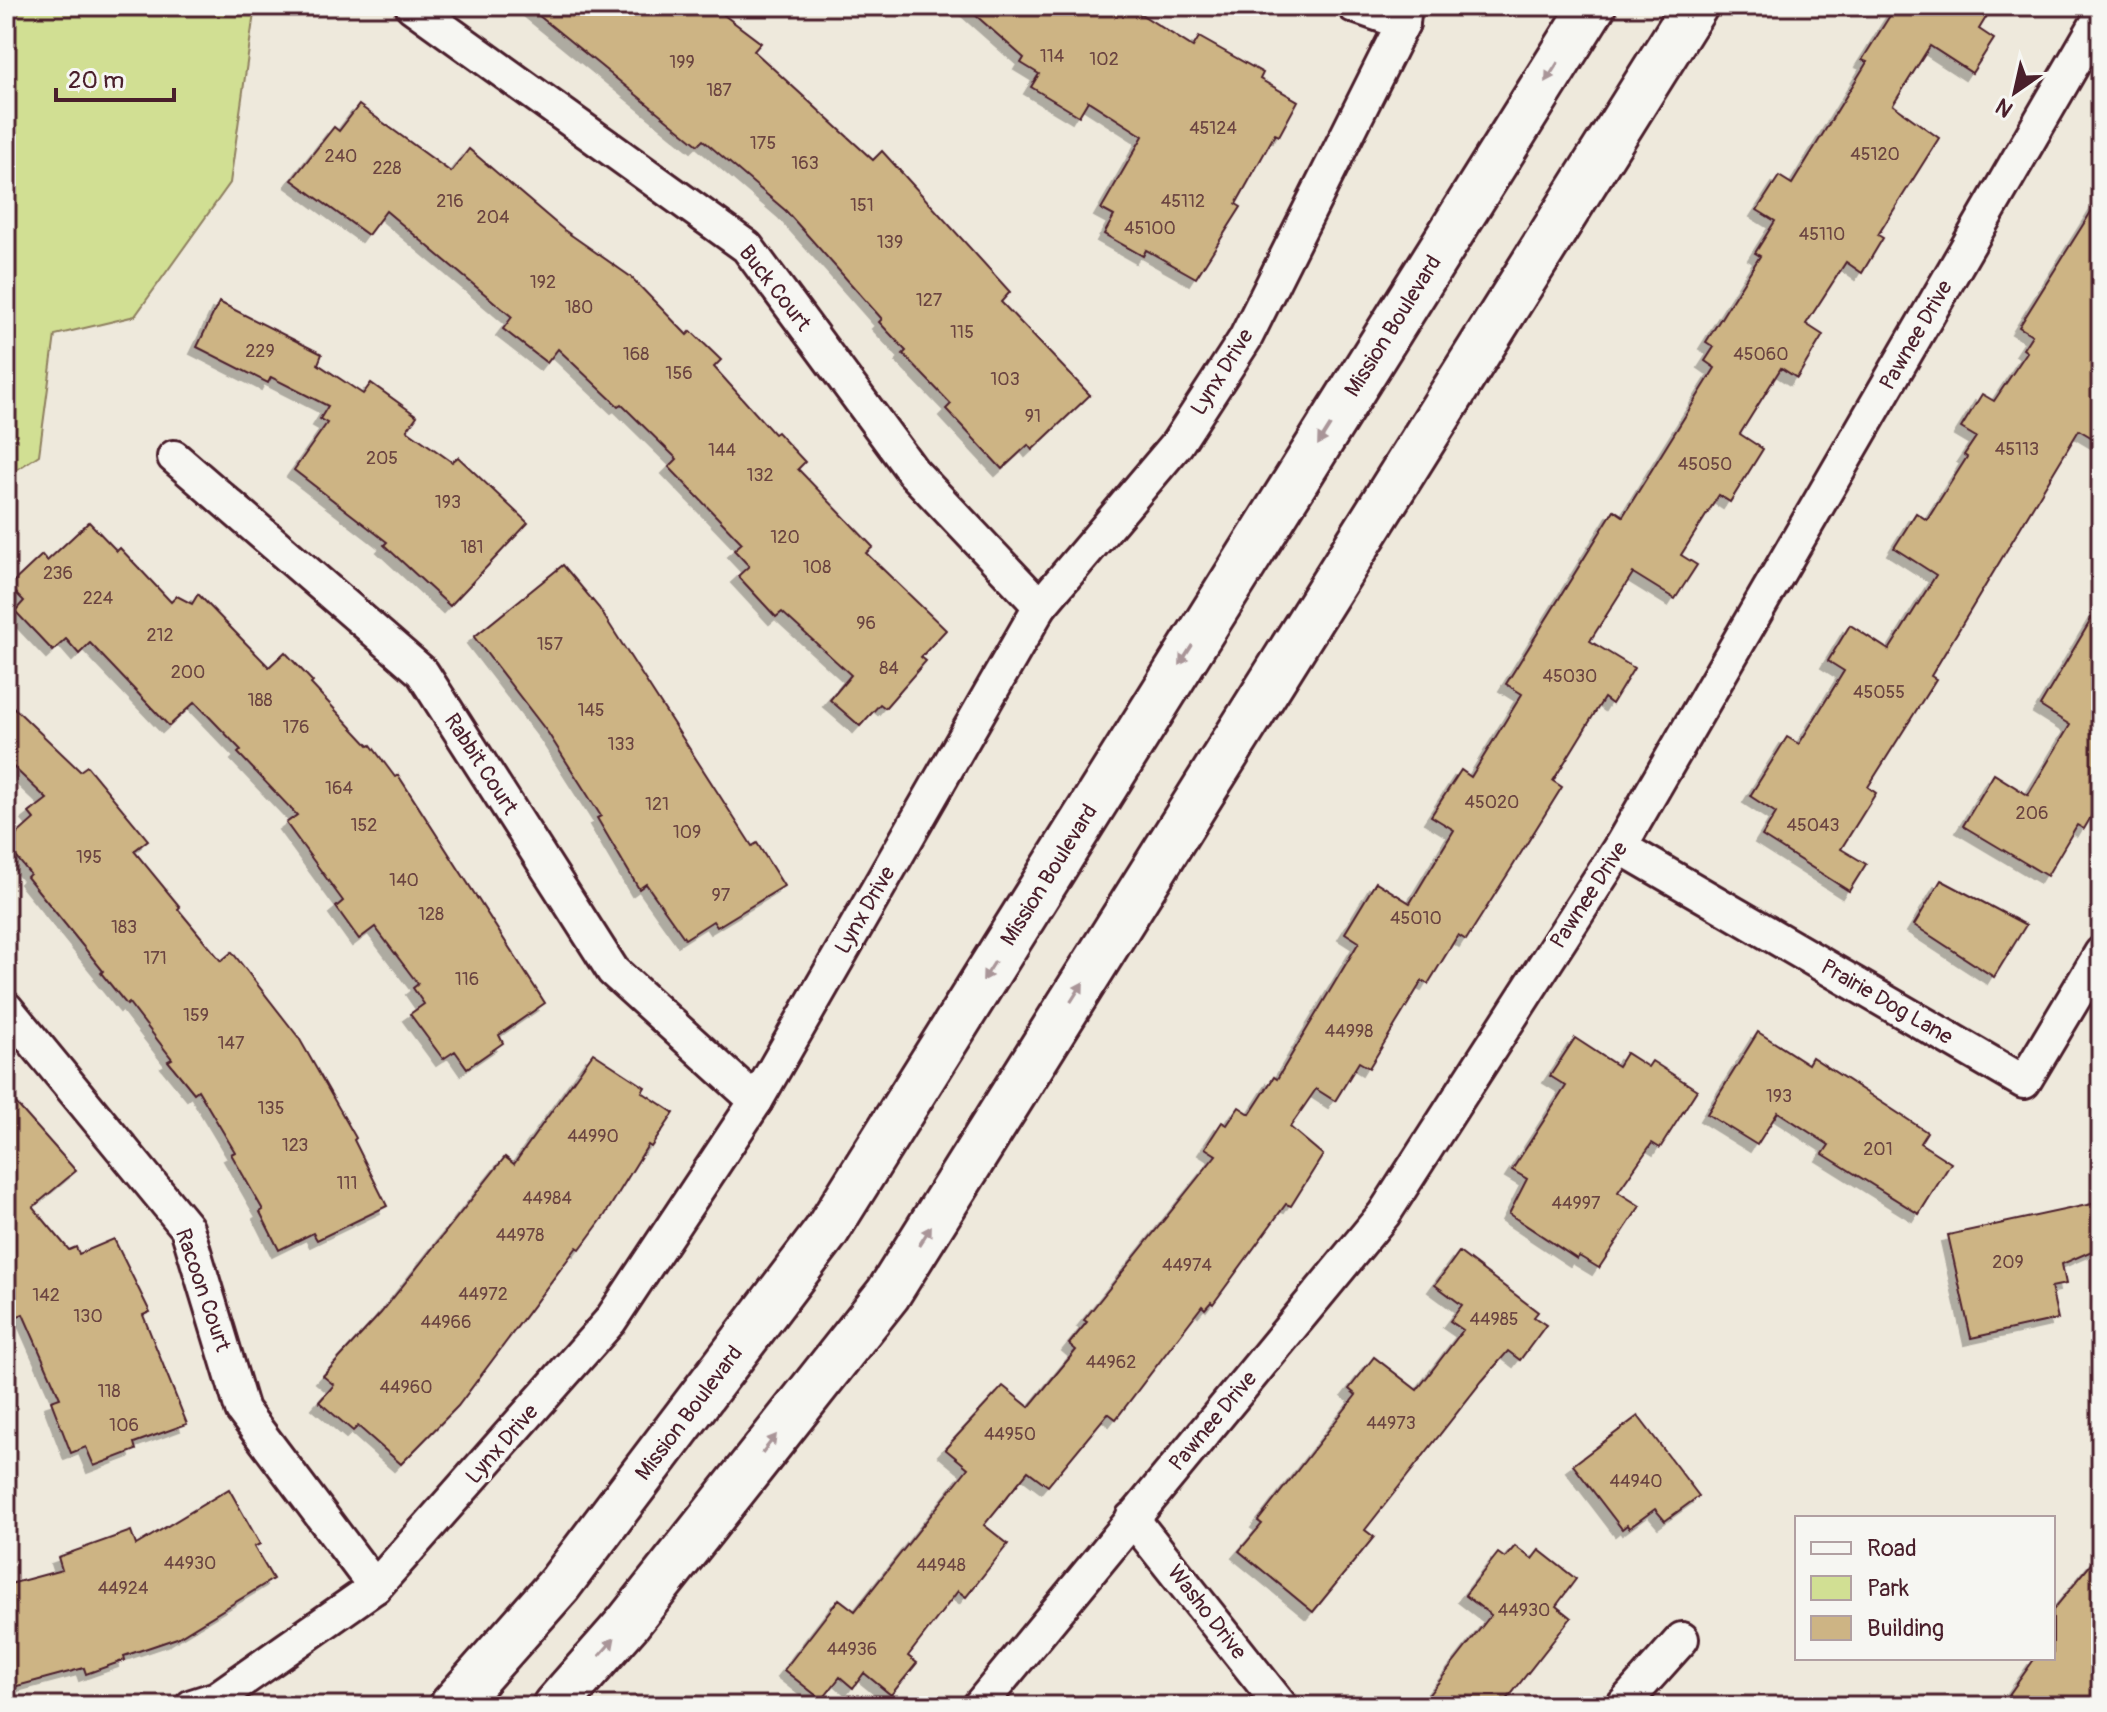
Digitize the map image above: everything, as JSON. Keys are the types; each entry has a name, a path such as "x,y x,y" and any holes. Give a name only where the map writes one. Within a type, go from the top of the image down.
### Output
{"main road":[{"name":"Mission Boulevard","path":"452,1706 559,1585 826,1232 1593,6"},
{"path":"555,1706 628,1623 888,1294 1695,6"}],"street":[{"name":"Buck Court","path":"412,6 747,247 913,472 1040,606"},
{"path":"1354,6 1404,15"},
{"name":"Lynx Drive","path":"192,1706 217,1698 375,1587 610,1321 756,1101 1040,606 1177,444 1245,339 1404,15"},
{"name":"Pawnee Drive","path":"979,1706 1384,1214 1620,847 2101,16"},
{"name":"Rabbit Court","path":"174,457 422,672 613,971 756,1101"},
{"name":"Prairie Dog Lane","path":"1620,847 2024,1082 2101,953"},
{"name":"Racoon Court","path":"6,1008 187,1228 242,1410 375,1587"},
{"name":"Washo Drive","path":"1132,1518 1281,1706"},
{"path":"1622,1706 1682,1639"}],"green space":[{"path":"6,6 255,6 230,183 135,316 55,335 39,455 6,477"}],"building":[{"path":"527,6 712,6 761,43 754,51 873,160 882,151 1010,292 1001,302 1090,395 1032,450 1028,445 1002,469 946,409 951,404 903,354 906,351 879,322 882,319 786,211 703,140 698,145"},
{"path":"965,6 1128,6 1193,47 1199,37 1263,73 1260,79 1298,101 1279,136 1275,134 1236,204 1241,207 1196,278 1146,250 1143,256 1104,234 1114,216 1101,209 1143,136 1088,101 1079,116 1031,87 1039,74 1021,63 1024,58"},
{"path":"1896,6 1993,6 1979,29 1994,39 1972,73 1930,46 1893,105 1939,138 1878,235 1883,238 1862,273 1846,262 1806,324 1823,335 1797,378 1781,368 1740,434 1763,449 1730,502 1719,495 1681,555 1697,565 1675,599 1633,573 1590,641 1634,668 1612,704 1604,698 1553,781 1562,787 1466,940 1458,935 1428,984 1422,981 1369,1068 1359,1062 1335,1101 1316,1089 1290,1127 1323,1155 1291,1206 1286,1204 1213,1304 1211,1302 1205,1309 1202,1306 1116,1419 1108,1413 1048,1486 1028,1471 984,1525 1008,1544 966,1597 958,1591 908,1656 917,1663 891,1695 864,1673 853,1688 840,1677 822,1700 784,1670 839,1599 855,1611 968,1468 945,1449 1003,1386 1029,1407 1076,1350 1069,1344 1087,1322 1084,1320 1216,1155 1205,1148 1222,1122 1227,1125 1239,1107 1250,1114 1274,1077 1277,1079 1359,942 1345,933 1376,882 1410,903 1454,830 1431,816 1461,770 1471,777 1522,694 1506,684 1614,510 1623,516 1715,368 1705,361 1714,347 1706,342 1760,256 1755,253 1775,221 1757,210 1779,176 1792,184 1867,62 1862,60"},
{"path":"359,105 451,172 469,149 564,230 631,277 687,335 691,331 721,360 714,367 774,434 777,432 805,462 798,469 873,547 866,553 946,630 921,657 926,661 885,708 880,704 860,726 830,700 851,675 782,612 776,617 738,576 749,566 734,550 742,543 669,467 677,459 621,404 618,406 558,349 547,363 503,329 512,317 386,211 368,235 292,180 334,127 339,131"},
{"path":"2101,196 2101,443 2079,430 1931,676 1936,679 1868,787 1876,793 1841,849 1866,864 1849,891 1762,836 1776,813 1750,796 1787,737 1799,744 1844,671 1828,661 1850,625 1889,650 1936,575 1894,548 1916,513 1927,520 1967,457 1964,455 1976,437 1961,428 1982,394 1994,401 2027,352 2023,349 2032,335 2019,327"},
{"path":"219,302 322,354 318,364 363,394 371,383 417,416 407,430 452,462 458,457 528,523 450,606 384,545 387,542 294,470 327,423 320,419 328,406 271,377 268,383 197,347"},
{"path":"89,522 117,551 120,548 171,602 177,596 192,604 198,594 269,667 285,652 313,682 311,684 371,745 395,777 398,775 545,1003 499,1035 503,1043 467,1068 455,1051 443,1059 410,1014 424,1004 413,988 418,984 375,927 359,939 336,907 343,901 286,823 297,815 238,753 241,750 195,702 169,726 90,643 79,654 66,639 53,651 15,611 24,601 9,586 42,555 47,561"},
{"path":"563,565 599,608 752,846 757,843 784,886 717,927 713,921 685,939 646,884 639,889 597,818 601,816 548,733 474,637"},
{"path":"2101,603 2101,800 2084,829 2077,825 2047,876 1963,826 1994,774 2028,795 2070,725 2040,706"},
{"path":"6,700 80,771 87,766 148,840 134,851 180,907 178,909 221,961 232,952 299,1038 356,1138 354,1140 387,1206 317,1240 313,1233 279,1250 260,1212 263,1210 231,1154 235,1152 198,1090 194,1093 168,1061 172,1059 129,1003 127,1005 101,973 103,971 27,877 30,874 6,844 34,819 29,813 47,799 6,760"},
{"path":"1941,880 2026,925 1994,977 1914,925"},
{"path":"1758,1032 1808,1064 1812,1057 1927,1132 1920,1143 1951,1163 1919,1214 1823,1154 1829,1145 1778,1112 1757,1145 1707,1114"},
{"path":"1575,1038 1618,1066 1626,1053 1648,1067 1652,1061 1697,1090 1660,1148 1652,1143 1618,1192 1640,1206 1599,1268 1579,1256 1577,1259 1509,1214 1527,1179 1512,1170 1566,1086 1550,1076"},
{"path":"593,1053 645,1087 642,1092 674,1113 651,1147 648,1145 580,1249 577,1247 458,1406 401,1464 358,1426 353,1431 319,1402 334,1385 323,1376 381,1313 505,1157 514,1164"},
{"path":"6,1092 76,1171 33,1207 69,1250 76,1247 79,1254 114,1239 150,1312 143,1315 187,1424 134,1443 136,1450 94,1466 86,1447 71,1453 51,1401 60,1398 23,1314 6,1321"},
{"path":"2101,1202 2101,1247 2062,1264 2066,1284 2051,1287 2058,1319 1971,1338 1948,1235"},
{"path":"1459,1252 1538,1312 1534,1317 1546,1325 1520,1360 1508,1351 1482,1381 1365,1530 1374,1537 1313,1612 1239,1551 1262,1524 1258,1521 1356,1395 1349,1389 1374,1357 1417,1390 1463,1330 1450,1321 1462,1305 1435,1285"},
{"path":"1638,1416 1699,1496 1665,1521 1655,1509 1629,1528 1627,1525 1622,1529 1573,1465"},
{"path":"229,1489 260,1544 254,1547 273,1579 177,1638 124,1656 125,1660 86,1674 84,1668 6,1689 6,1585 62,1570 58,1557 131,1531 136,1545"},
{"path":"1515,1546 1532,1559 1539,1550 1576,1579 1556,1606 1571,1618 1502,1706 1420,1706 1491,1615 1465,1595 1498,1553 1505,1558"},
{"path":"2101,1552 2101,1706 2001,1706 2034,1660 2055,1660 2055,1608"}]}
